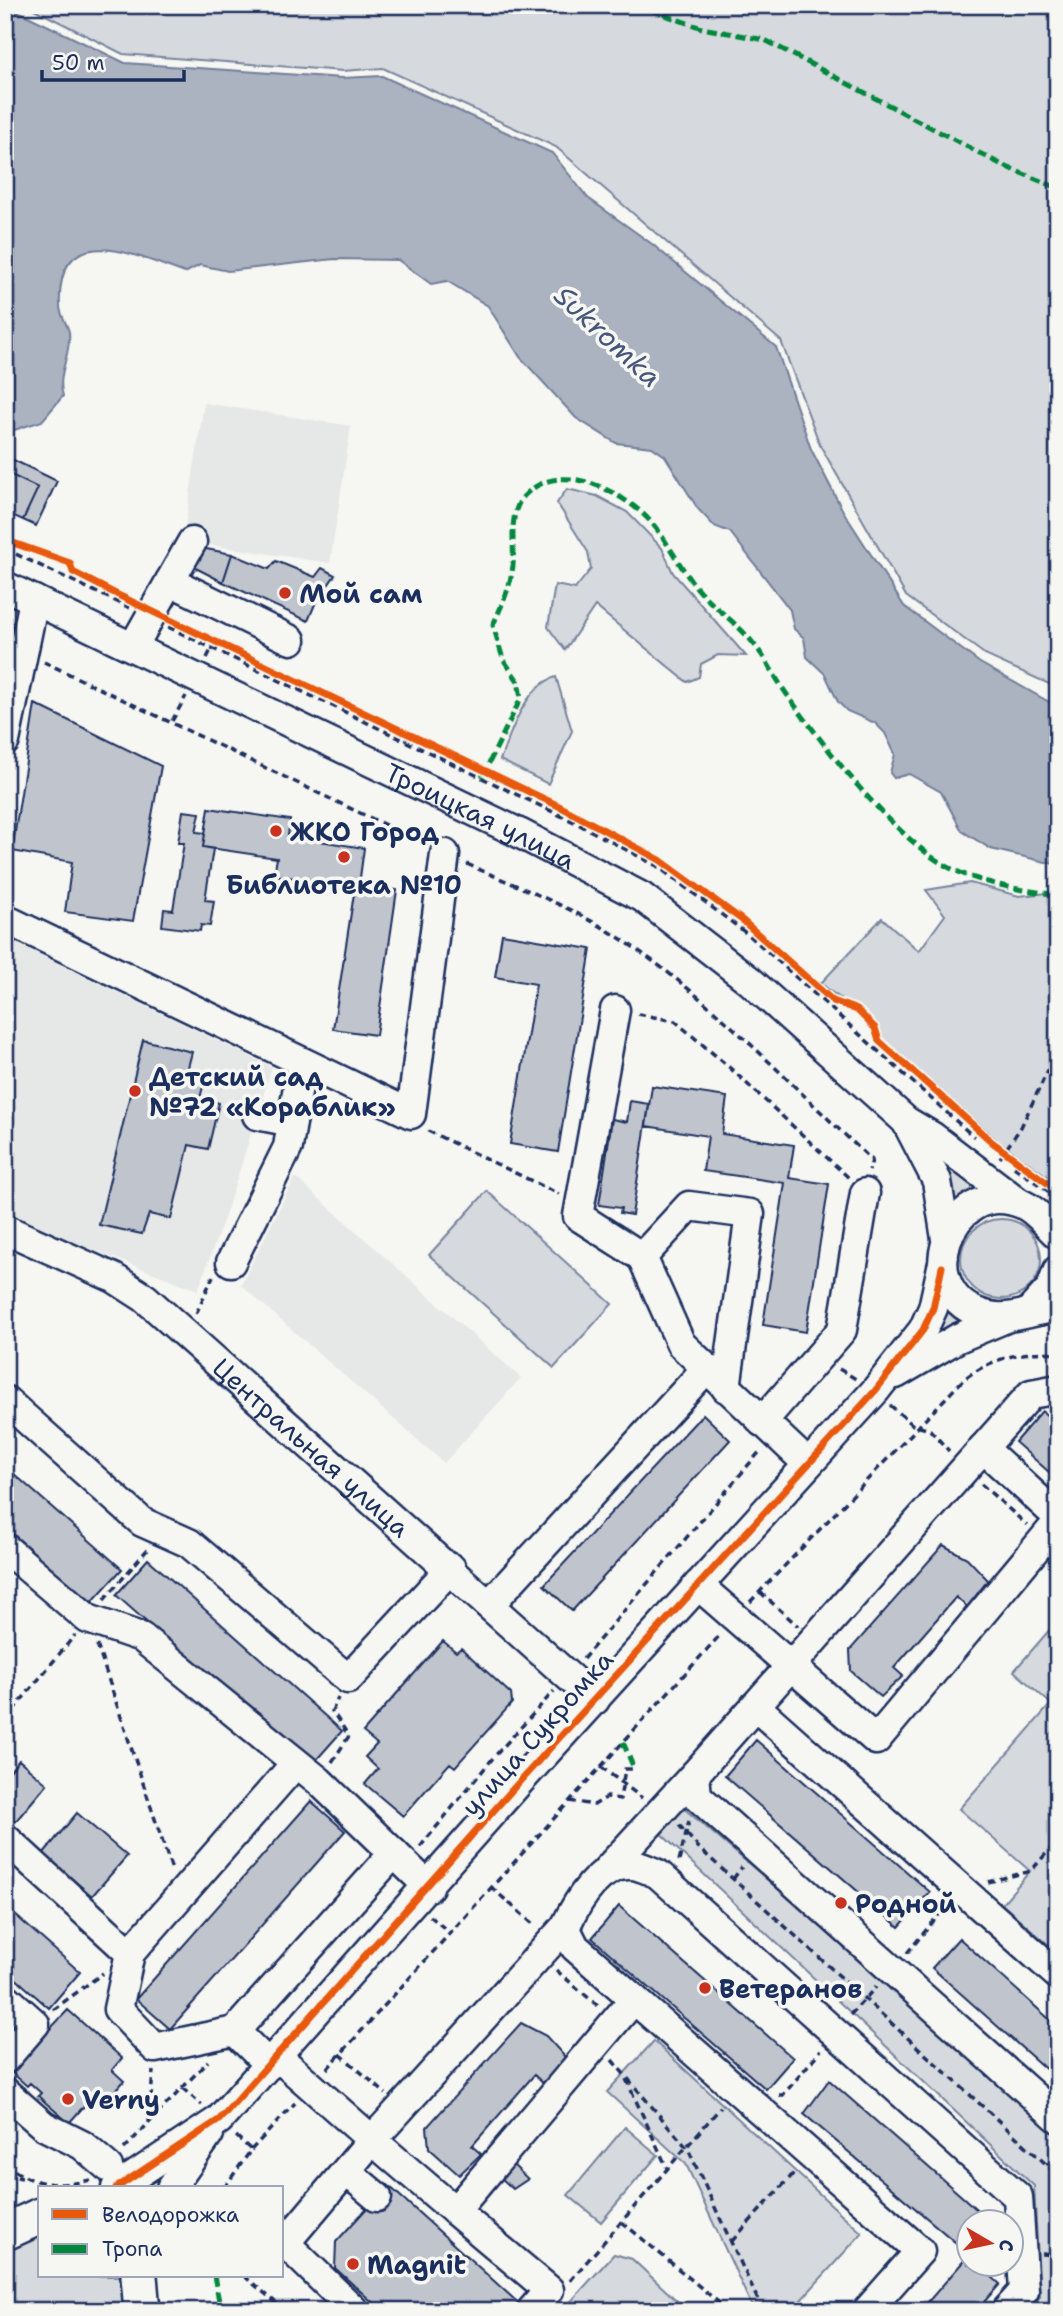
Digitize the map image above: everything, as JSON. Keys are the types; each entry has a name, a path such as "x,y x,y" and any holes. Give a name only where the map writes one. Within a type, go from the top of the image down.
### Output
{"street":[{"path":"133,647 157,600 192,542"},
{"name":"Троицкая улица","path":"5,586 519,833 642,897 749,980 906,1121 933,1137 1018,1202 1036,1212 1056,1237"},
{"path":"5,741 34,600"},
{"path":"157,600 291,640"},
{"path":"5,919 411,1114 445,854"},
{"path":"615,1010 578,1216 642,1257 681,1344 808,1464"},
{"path":"231,1262 288,1147 302,1062"},
{"path":"257,1115 292,1122"},
{"name":"Троицкая улица","path":"906,1121 937,1181 946,1239"},
{"path":"768,1428 820,1353 842,1330 864,1193"},
{"path":"946,1239 952,1227 971,1209 994,1201 1018,1202"},
{"path":"489,1605 716,1378 750,1214 689,1206 642,1257"},
{"name":"Центральная улица","path":"5,1229 114,1278 145,1297 451,1568 595,1700"},
{"name":"улица Сукромка","path":"112,2177 219,2120 875,1391 923,1331 933,1308 946,1239"},
{"path":"942,1267 947,1281 969,1307 979,1313 1018,1315 1058,1308"},
{"path":"1018,1315 1051,1287 1058,1270"},
{"name":"улица Сукромка","path":"875,1391 897,1373 958,1338 1018,1315"},
{"path":"355,2311 285,2243 402,2106 565,1927 577,1903 659,1812 696,1785 755,1706 789,1666 966,1471 1031,1394 1058,1389"},
{"path":"5,1400 142,1522 189,1543 348,1679 451,1568"},
{"path":"698,1585 876,1740 1053,1526 983,1448"},
{"path":"5,1548 88,1619 141,1637 319,1781 429,1887"},
{"path":"755,1706 1058,1975"},
{"path":"296,1763 130,1953 118,2009 155,2048 235,2031 399,1859"},
{"path":"696,1785 892,1971 1058,2118"},
{"path":"5,1838 130,1953"},
{"path":"606,1871 631,1864 658,1874 1018,2197 1024,2291 1006,2311"},
{"path":"565,1927 575,1947 920,2251 867,2311"},
{"path":"5,1997 35,2024 5,2059"},
{"path":"455,2211 634,1999"},
{"path":"235,2031 311,2087 549,2290 531,2311"},
{"path":"5,2092 44,2126 82,2145 112,2177"},
{"path":"171,2186 219,2120"},
{"path":"346,2171 377,2197"}],"path":[{"path":"5,540 39,555"},
{"path":"5,549 157,600"},
{"path":"74,572 157,600 482,778"},
{"path":"408,738 581,817 660,860 722,904 833,1001 845,1006"},
{"path":"615,1010 675,1021 730,1068 864,1193"},
{"path":"879,1041 984,1135"},
{"path":"1058,1049 1002,1153 1058,1191"},
{"path":"411,1114 429,1132 580,1204"},
{"path":"820,1353 833,1365 875,1391 913,1424 930,1430 966,1471 1053,1526"},
{"path":"251,2150 735,1619 964,1379 978,1368 1019,1354 1058,1353"},
{"path":"399,1859 569,1676 768,1428"},
{"path":"760,1592 813,1639"},
{"path":"88,1619 180,1895"},
{"path":"319,1781 349,1736 332,1711 348,1679"},
{"path":"600,1767 686,1830 699,1848 1058,2175"},
{"path":"569,1801 594,1805 607,1797 620,1799 625,1769 634,1769"},
{"path":"672,1886 696,1785"},
{"path":"564,2288 688,2149 736,2089 783,2095 961,1889 1031,1871 1058,1840"},
{"path":"491,1888 534,1924 539,1956 606,2012 598,2042 688,2149 763,2311"},
{"path":"35,2024 130,1953"},
{"path":"149,2123 155,2048"},
{"path":"340,2054 402,2106"},
{"path":"5,2175 58,2185 112,2177 149,2123 209,2060"},
{"path":"624,2073 668,2171"},
{"path":"731,2242 811,2155"},
{"path":"1046,2164 1058,2162"},
{"path":"5,2163 24,2178"},
{"path":"622,2222 729,2311"},
{"path":"246,2278 286,2311"},
{"path":"1051,2311 1058,2303"}],"shaded area":[{"path":"26,5 1058,5 1058,688 987,656 906,596 820,445 781,341 556,147 383,68 343,71 123,54"},
{"path":"204,403 351,426 330,563 183,541"},
{"path":"567,489 597,496 627,512 662,548 673,573 746,656 718,655 701,664 699,677 687,682 595,606 565,650 548,627 555,585 575,589 591,569 588,552 557,503"},
{"path":"556,677 572,731 548,784 500,760 520,711 536,690"},
{"path":"970,883 1019,896 1058,892 1058,1184 998,1141 882,1039 871,1020 821,983 882,918 919,951 945,915 926,890"},
{"name":"Детский сад №72 «Кораблик»","path":"5,938 272,1067 226,1213 198,1290 5,1216"},
{"path":"939,1155 980,1187 956,1201"},
{"path":"295,1177 521,1378 444,1463 241,1285"},
{"path":"487,1191 612,1304 554,1368 429,1255"},
{"path":"1001,1219 1016,1222 1029,1231 1038,1244 1041,1259 1038,1274 1029,1287 1016,1296 1001,1299 986,1296 973,1287 964,1274 961,1259 964,1244 973,1231 986,1222"},
{"path":"943,1305 964,1322 914,1354"},
{"path":"1058,1620 1058,1953 1002,1904 1030,1871 959,1809 1051,1704 1014,1671"},
{"path":"680,1805 1058,2127 1058,2311 1027,2311 1040,2297 1034,2186 655,1828"},
{"path":"654,2041 862,2233 791,2311 754,2311 686,2164 607,2092"},
{"path":"625,2127 658,2155 601,2222 568,2195"},
{"path":"38,2233 38,2278 123,2278 126,2311 5,2311 5,2253 15,2244"},
{"path":"614,2254 632,2259 688,2311 566,2311 565,2308"}],"water":[{"name":"Sukromka","path":"5,5 125,63 342,78 382,76 552,153 588,198 652,244 776,347 811,449 843,511 904,606 980,663 1058,707 1058,865 991,849 962,831 941,792 909,774 894,778 890,773 895,754 885,733 875,723 847,711 838,702 825,674 807,657 804,638 794,629 790,610 730,532 714,526 698,509 665,456 652,447 616,443 576,418 520,357 488,306 447,281 431,284 398,260 334,259 228,271 200,265 185,273 123,252 103,249 85,252 71,260 62,278 60,309 69,332 61,380 63,396 42,421 5,433"}],"building":[{"path":"5,456 57,481 36,526 23,520 38,488 5,472"},
{"path":"5,472 38,488 23,520 5,512"},
{"path":"196,547 232,554 223,582 186,563"},
{"name":"Мой сам","path":"232,554 269,569 276,561 315,577 322,568 335,575 315,604 308,621 223,582"},
{"path":"35,704 161,766 133,921 65,912 72,862 12,851"},
{"path":"209,808 290,820 288,836 364,848 359,885 397,890 376,1035 333,1029 355,887 274,875 277,858 203,847"},
{"path":"183,811 200,813 196,832 205,833 203,847 213,849 205,900 214,901 210,926 201,925 200,931 162,926 164,909 173,910 184,843 178,843"},
{"path":"502,934 591,949 558,1152 510,1144 536,984 495,977"},
{"path":"143,1040 192,1052 186,1075 205,1079 200,1098 219,1103 208,1149 189,1145 171,1219 149,1214 142,1234 99,1225"},
{"path":"652,1086 727,1097 722,1134 794,1145 789,1178 829,1184 806,1332 763,1325 785,1183 703,1171 708,1136 646,1126"},
{"path":"630,1101 649,1104 632,1215 620,1213 621,1208 599,1205 612,1119 627,1122"},
{"path":"1042,1411 1058,1425 1058,1480 1015,1442"},
{"path":"703,1414 730,1440 572,1611 544,1585"},
{"path":"5,1466 122,1569 91,1603 5,1527"},
{"path":"943,1545 967,1558 988,1580 967,1607 956,1597 894,1668 903,1676 881,1697 851,1671 850,1650"},
{"path":"148,1559 342,1731 310,1767 116,1595"},
{"path":"443,1641 456,1652 461,1648 511,1694 512,1703 455,1767 450,1763 403,1816 365,1784 378,1769 365,1757 377,1744 363,1732"},
{"path":"756,1740 930,1892 899,1927 725,1776"},
{"path":"19,1760 47,1784 15,1822 5,1814 5,1777"},
{"path":"311,1801 345,1831 170,2029 136,1999"},
{"path":"77,1813 127,1856 92,1896 43,1854"},
{"path":"5,1906 80,1972 49,2008 5,1969"},
{"path":"619,1906 793,2058 766,2089 592,1938"},
{"path":"959,1938 1058,2027 1058,2080 932,1968"},
{"path":"68,2010 122,2058 112,2070 124,2081 110,2097 100,2088 69,2123 38,2096 41,2093 30,2083 27,2086 10,2071"},
{"path":"521,2023 546,2036 566,2058 545,2085 534,2075 472,2146 481,2154 459,2175 429,2148 427,2127"},
{"path":"829,2080 975,2208 954,2208 954,2241 804,2114"},
{"path":"512,2164 528,2179 513,2189 500,2177"},
{"path":"388,2185 525,2309 382,2311 335,2268 336,2242"},
{"path":"954,2272 954,2278 993,2278 1000,2284 976,2311 920,2311"}],"marked path":[{"path":"636,5 702,28 765,40 1004,166 1058,188"},
{"path":"482,777 521,698 518,681 503,659 493,625 512,573 516,509 526,494 539,485 553,480 582,481 611,492 645,515 697,588 758,650 786,693 838,761 872,802 909,838 942,864 973,878 1007,887 1058,895"},
{"path":"623,1742 634,1769"},
{"path":"214,2278 221,2311"}],"cycle path":[{"path":"5,540 70,563 73,572 120,596 561,807 660,860 742,920 833,1001 857,1010 875,1028 879,1041 992,1142 1058,1191"},
{"path":"119,2186 219,2120 520,1781 875,1391 923,1330 933,1308 942,1267"}],"place":[{"name":"Мой сам","path":"285,593"},
{"name":"ЖКО Город","path":"276,831"},
{"name":"Библиотека №10","path":"344,857"},
{"name":"Детский сад №72 «Кораблик»","path":"135,1091"},
{"name":"Родной","path":"841,1903"},
{"name":"Ветеранов","path":"705,1988"},
{"name":"Verny","path":"68,2099"},
{"name":"Magnit","path":"353,2264"}]}
